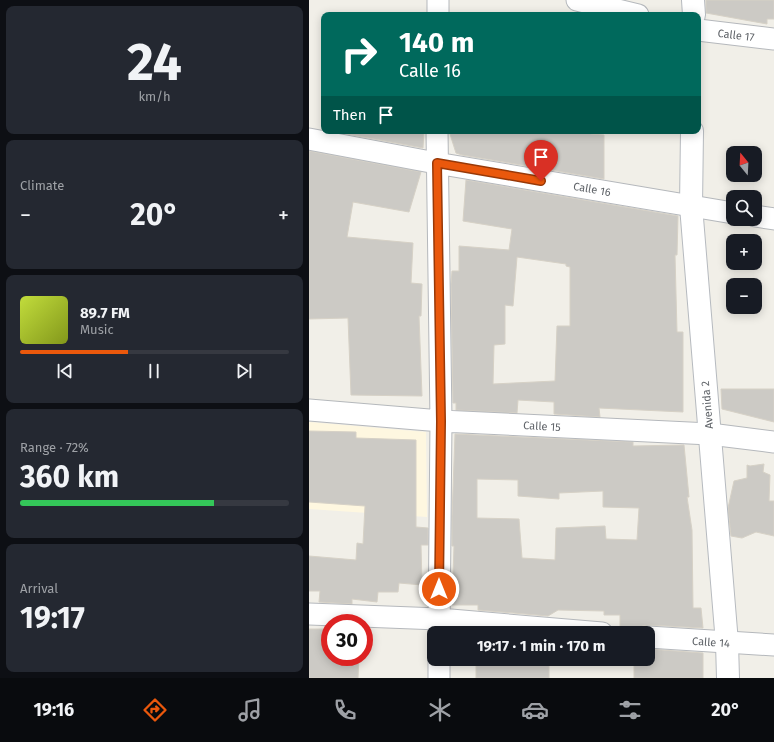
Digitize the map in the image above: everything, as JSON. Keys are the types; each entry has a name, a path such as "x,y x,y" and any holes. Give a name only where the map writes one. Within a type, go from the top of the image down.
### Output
{"street":[{"path":"438,0 438,12"},
{"path":"577,0 625,12"},
{"path":"693,0 694,12"},
{"name":"Calle 17","path":"701,30 774,40"},
{"path":"309,614 439,626 441,421 437,134"},
{"name":"Avenida 2","path":"692,134 691,206 727,643 728,678"},
{"name":"Calle 16","path":"309,139 437,163 726,212"},
{"path":"762,217 774,219"},
{"name":"Calle 15","path":"309,410 441,421 710,434 774,442"},
{"name":"Calle 14","path":"655,638 774,645"},
{"path":"439,666 439,678"}],"shaded area":[{"path":"309,422 426,432 427,517 309,509"}],"building":[{"path":"706,0 774,0 774,19 767,19 767,24 706,13"},
{"path":"347,134 424,134 423,148"},
{"path":"450,134 604,135 604,179 462,155 456,153"},
{"path":"309,151 421,172 409,212 353,202 347,237 413,243 411,283 422,284 421,316 419,316 422,396 351,395 348,318 309,319"},
{"path":"466,180 678,216 677,255 675,255 677,332 683,332 683,412 599,408 600,417 554,414 554,402 518,400 517,413 456,410 456,403 453,403 451,284 452,271 459,271 459,246 509,250 512,229 463,221","holes":["517,257 566,264 566,266 570,267 570,326 557,326 555,381 493,384 494,345 505,344 505,305 513,306"]},
{"path":"721,389 774,389 774,422 722,409"},
{"path":"309,431 356,432 356,438 416,440 416,527 428,528 428,545 421,545 422,585 399,583 398,592 378,592 377,602 352,599 352,604 319,602 320,591 309,591 309,556 356,560 357,543 363,544 365,506 309,502"},
{"path":"455,434 633,442 633,446 684,445 689,497 687,497 692,530 693,608 701,608 703,628 649,625 620,626 620,615 604,615 604,611 558,610 548,616 478,610 478,605 452,605 454,546 452,546","holes":["477,479 518,480 518,496 559,499 559,493 603,491 603,507 639,508 637,540 606,539 605,526 556,528 555,560 522,558 519,519 477,518"]},
{"path":"764,464 763,472 770,475 769,501 774,501 774,536 756,532 742,538 731,536 728,508 734,481 747,478 747,465"},
{"path":"309,629 321,629 321,666 359,666 358,678 309,678"},
{"path":"655,650 703,653 703,678 634,678 634,666 655,666"},
{"path":"476,666 549,666 549,678 476,678"}],"route":[{"path":"439,589 441,421 437,163 541,181"}]}
